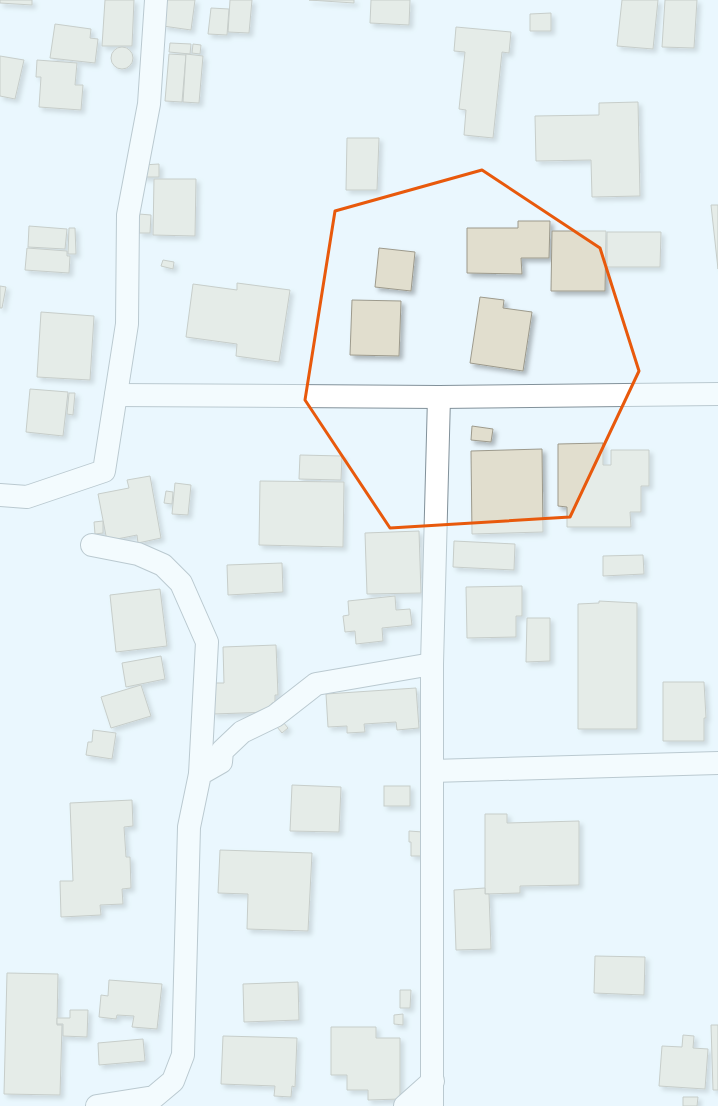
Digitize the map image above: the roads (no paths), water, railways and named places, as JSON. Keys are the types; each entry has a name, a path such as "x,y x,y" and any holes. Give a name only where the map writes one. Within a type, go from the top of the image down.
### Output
{"street":[{"path":"0,495 27,497 104,471 127,324 128,215 149,104 156,0"},
{"path":"116,395 439,397 718,394"},
{"path":"432,1106 432,664 439,397"},
{"path":"92,545 138,554 163,565 181,583 207,642 200,774 189,827 183,1056 173,1081 154,1097 97,1106"},
{"path":"200,774 221,762 222,751 242,732 275,716 316,684 432,664"},
{"path":"432,771 718,762"},
{"path":"405,1106 433,1081"}]}
